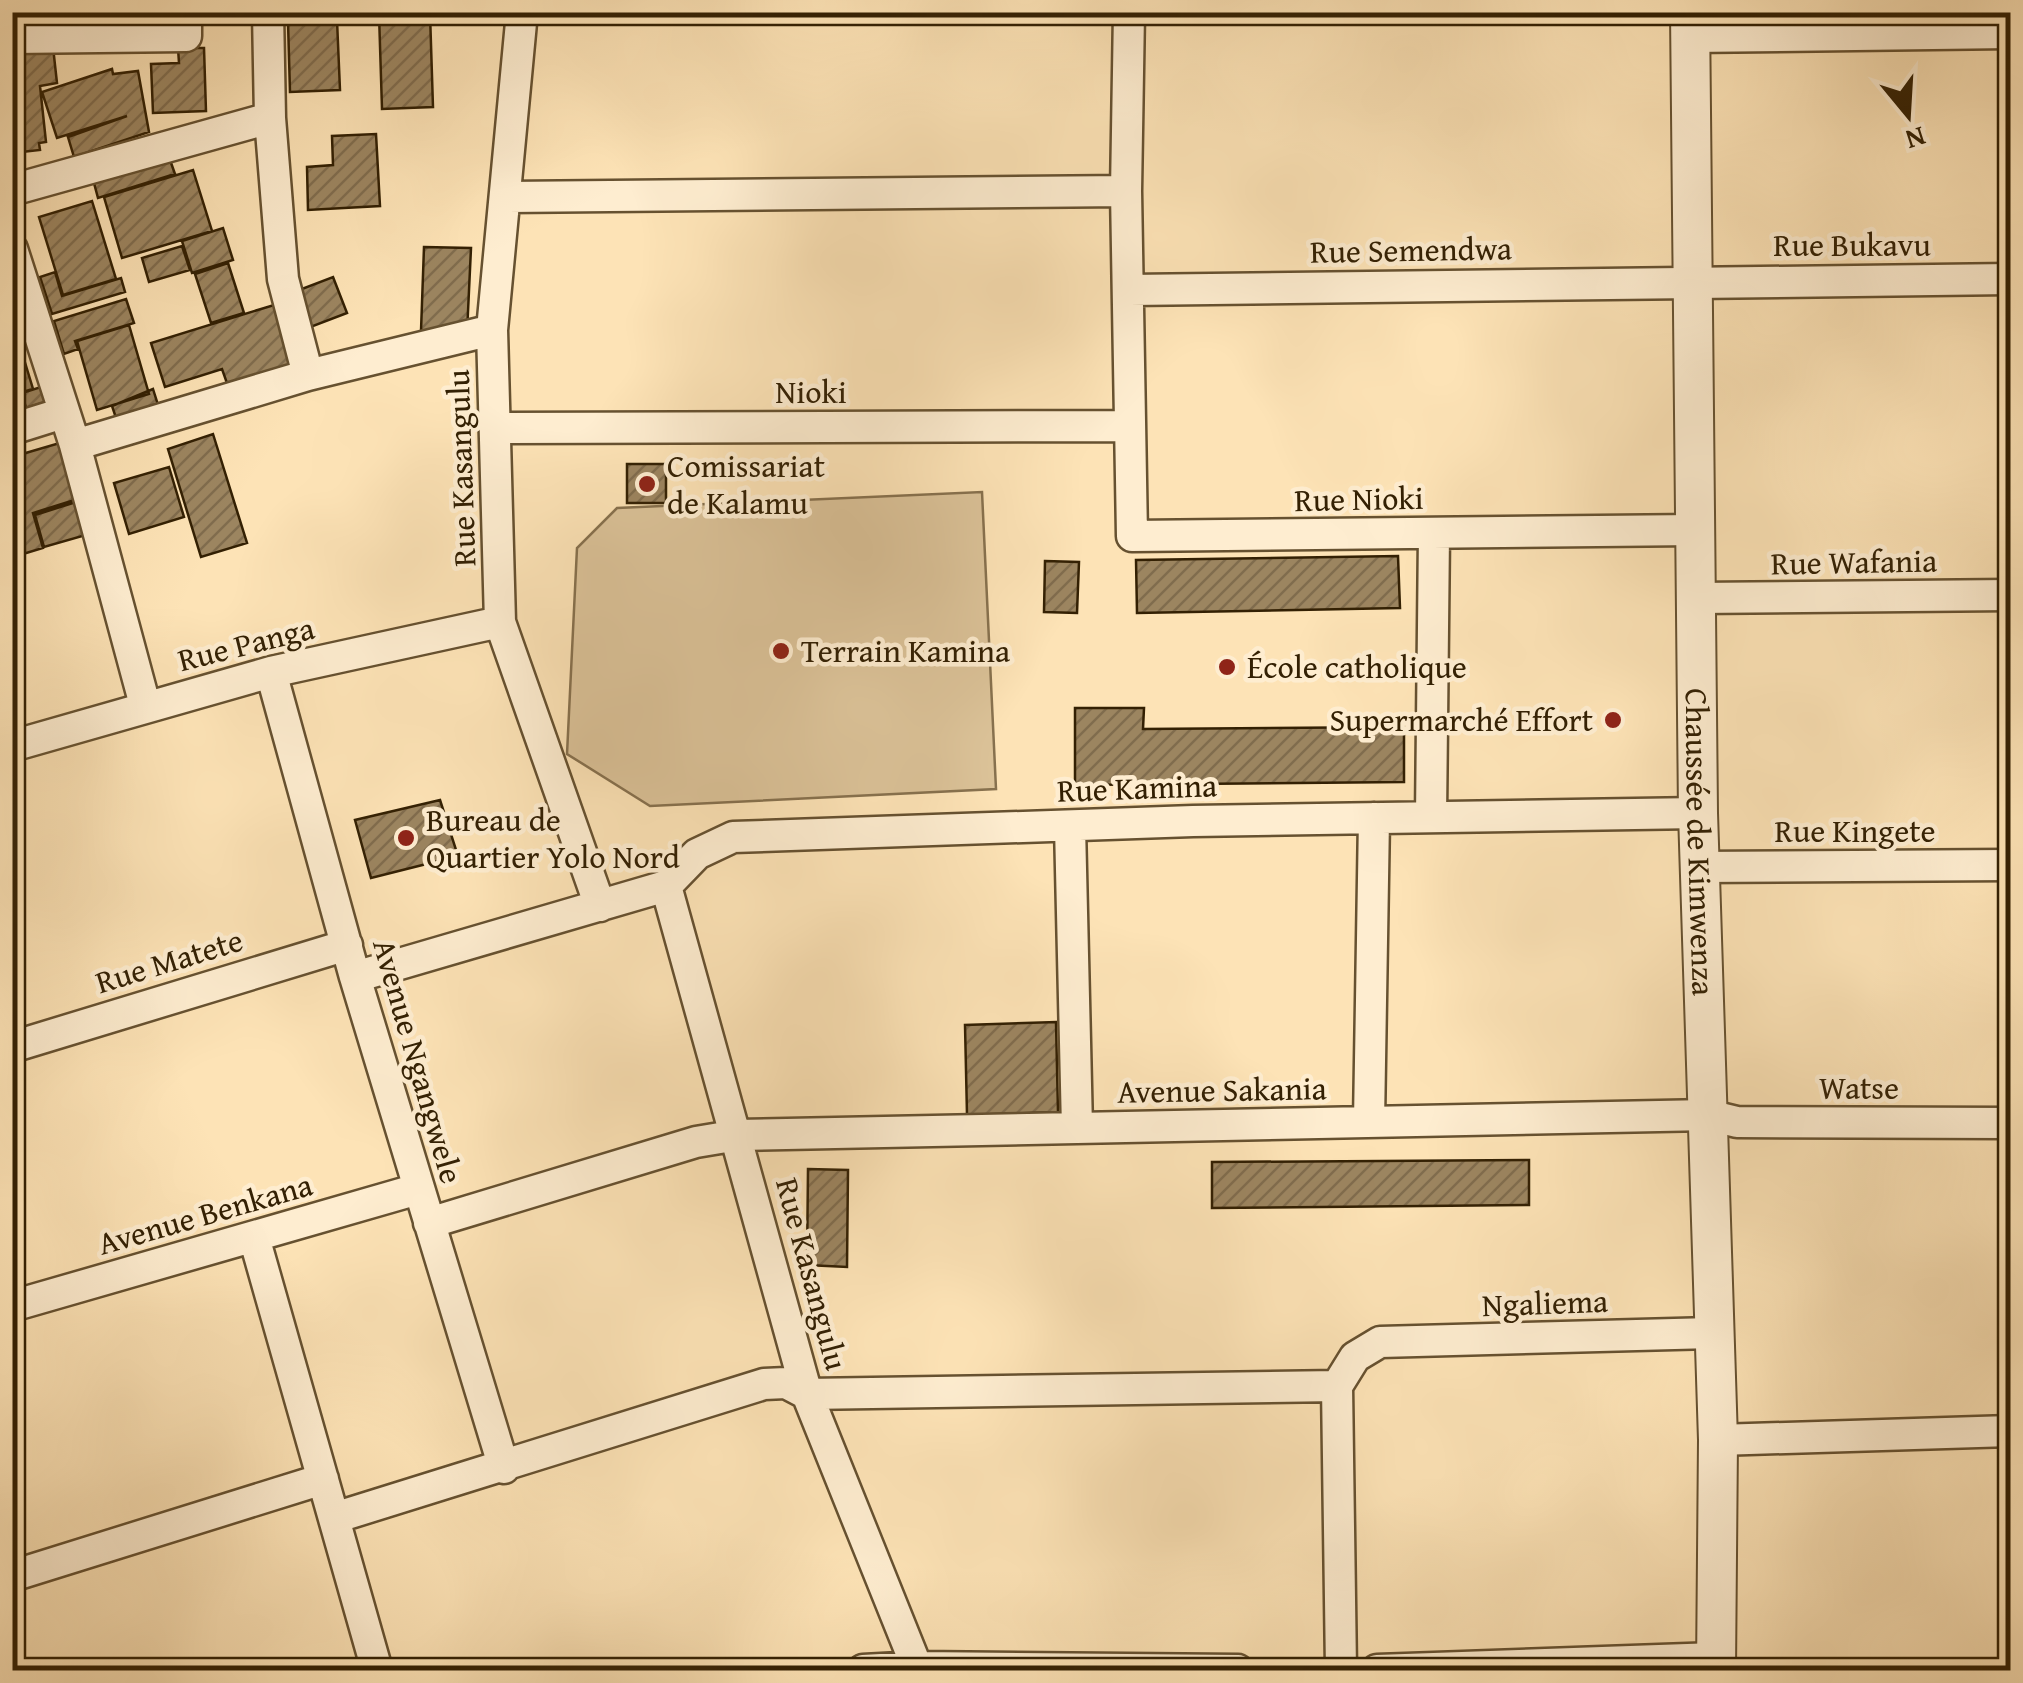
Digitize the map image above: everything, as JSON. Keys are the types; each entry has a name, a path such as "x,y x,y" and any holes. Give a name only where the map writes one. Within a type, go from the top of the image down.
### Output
{"street":[{"path":"12,38 186,36 186,12"},
{"path":"268,12 270,118 284,279 308,375"},
{"name":"Rue Kasangulu","path":"522,12 508,198 492,330 500,622 600,906"},
{"path":"1128,426 1130,290 1126,190 1130,12"},
{"path":"1691,25 2010,33"},
{"name":"Chaussée de Kimwenza","path":"1691,25 1698,813 1718,1440 1716,1664"},
{"path":"12,190 270,118"},
{"path":"508,198 1126,190"},
{"path":"12,249 75,445 145,705"},
{"name":"Rue Bukavu","path":"1693,280 2010,279"},
{"name":"Rue Semendwa","path":"1130,290 1693,280"},
{"path":"75,445 308,375 492,330"},
{"path":"12,429 63,413"},
{"name":"Rue Nioki","path":"1128,426 1132,536 1696,530"},
{"name":"Nioki","path":"495,428 1128,426"},
{"path":"1431,817 1434,533"},
{"name":"Rue Wafania","path":"1698,598 2010,595"},
{"name":"Rue Panga","path":"12,746 270,672 500,622"},
{"name":"Avenue Ngangwele","path":"270,672 418,1190 504,1468"},
{"name":"Rue Kamina","path":"600,906 666,886 697,854 733,837 1374,818 1698,813"},
{"path":"1370,1122 1374,818"},
{"path":"1070,826 1076,1128"},
{"name":"Rue Kingete","path":"1700,867 2010,864"},
{"name":"Rue Kasangulu","path":"666,886 807,1394 918,1669"},
{"path":"356,978 600,906"},
{"name":"Rue Matete","path":"12,1047 347,944"},
{"name":"Avenue Sakania","path":"430,1223 696,1142 738,1135 1708,1115"},
{"name":"Watse","path":"1708,1115 1737,1122 2010,1123"},
{"name":"Avenue Benkana","path":"12,1306 418,1190"},
{"path":"254,1237 377,1670"},
{"name":"Ngaliema","path":"1336,1386 1355,1357 1380,1342 1712,1333"},
{"path":"334,1518 764,1384 786,1383 807,1394 1336,1386 1341,1670"},
{"path":"1718,1440 2010,1431"},
{"path":"12,1576 323,1479"},
{"path":"1377,1670 1716,1664"},
{"path":"863,1670 1238,1670"}],"shaded area":[{"name":"Terrain Kamina","path":"982,492 996,789 650,806 567,754 577,548 617,508"}],"building":[{"path":"430,13 433,107 382,109 379,14"},
{"path":"337,20 340,90 290,92 288,22"},
{"path":"53,47 57,83 40,86 46,142 39,143 40,150 12,153 12,53"},
{"path":"178,48 204,48 206,111 153,113 151,64 179,63"},
{"path":"112,69 113,74 138,71 149,132 74,157 68,137 127,116 57,138 42,92"},
{"path":"376,134 380,206 308,210 307,167 333,165 332,136"},
{"path":"170,160 175,174 98,198 94,183"},
{"path":"193,170 212,231 122,258 104,197"},
{"path":"92,201 116,279 63,295 39,217"},
{"path":"223,228 233,260 192,273 182,241"},
{"path":"182,246 190,270 149,282 142,258"},
{"path":"424,247 471,248 467,333 421,331"},
{"path":"228,263 244,313 211,323 195,274"},
{"path":"55,272 62,296 121,278 125,292 52,314 40,277"},
{"path":"333,277 347,313 308,328 294,292"},
{"path":"12,293 24,323 12,326"},
{"path":"126,299 134,323 75,341 78,349 64,354 54,321"},
{"path":"274,305 293,366 228,386 222,369 165,387 151,343"},
{"path":"129,325 149,394 97,410 77,341"},
{"path":"20,346 33,389 12,395 12,348"},
{"path":"44,386 49,401 26,408 22,393"},
{"path":"153,389 158,405 116,418 112,406"},
{"path":"213,434 247,543 201,557 168,449"},
{"path":"63,442 81,498 33,513 43,548 13,557 12,457"},
{"name":"Comissariat de Kalamu","path":"627,464 666,464 666,503 627,503"},
{"path":"169,467 184,517 129,534 114,483"},
{"path":"76,502 86,535 44,547 35,515"},
{"path":"1398,556 1400,608 1137,613 1136,560"},
{"path":"1045,561 1079,562 1077,613 1044,612"},
{"path":"1075,708 1144,708 1143,729 1404,727 1404,782 1075,785"},
{"name":"Bureau de Quartier Yolo Nord","path":"440,800 458,856 371,878 355,820"},
{"path":"1056,1022 1058,1112 967,1115 965,1025"},
{"path":"1529,1160 1529,1205 1212,1208 1212,1162"},
{"path":"808,1169 848,1170 847,1267 807,1265"}],"place":[{"name":"Comissariat de Kalamu","path":"647,484"},
{"name":"Terrain Kamina","path":"781,651"},
{"name":"École catholique","path":"1227,667"},
{"name":"Supermarché Effort","path":"1613,720"},
{"name":"Bureau de Quartier Yolo Nord","path":"406,838"}]}
